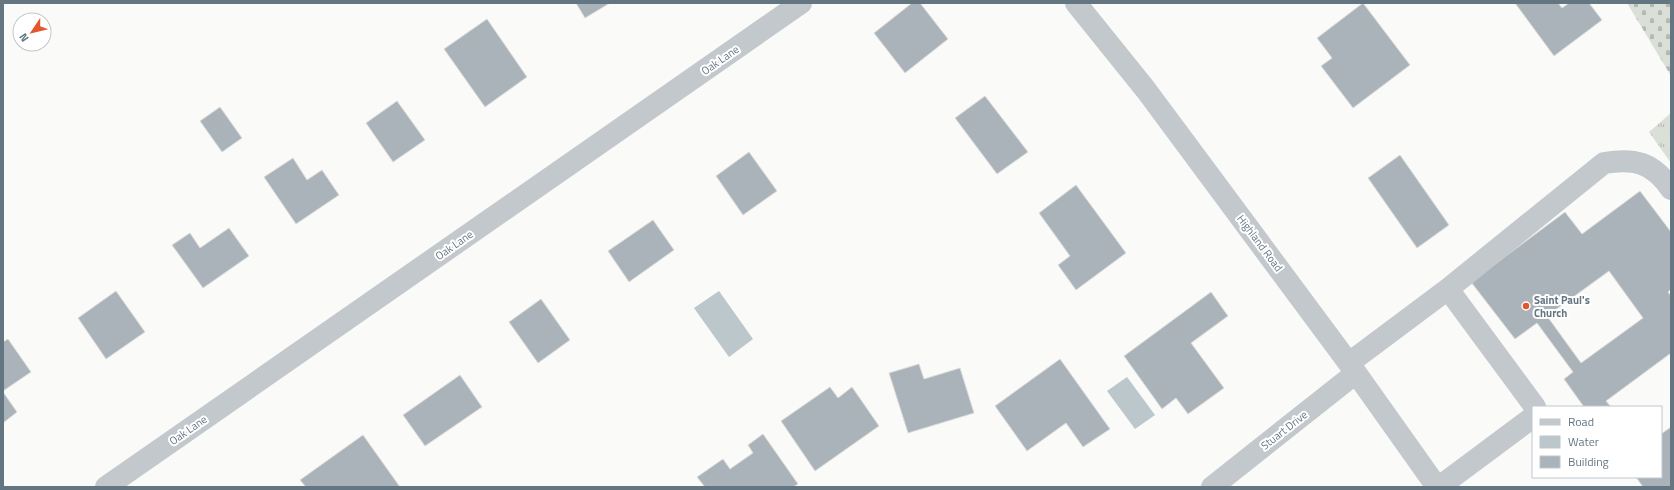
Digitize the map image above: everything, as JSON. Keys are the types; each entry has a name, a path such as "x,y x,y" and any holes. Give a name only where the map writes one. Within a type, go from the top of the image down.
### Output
{"street":[{"name":"Oak Lane","path":"106,487 801,3"},
{"name":"Highland Road","path":"1076,3 1146,90 1352,368 1438,487"},
{"name":"Stuart Drive","path":"1212,487 1352,368 1604,163 1621,160 1637,162 1651,168 1663,177 1671,189"},
{"path":"1448,289 1534,406"},
{"path":"1438,487 1532,418"}],"green space":[{"path":"1627,3 1671,3 1671,76"},
{"path":"1671,113 1671,163 1649,132"}],"water":[{"path":"719,291 753,339 729,357 694,308"},
{"path":"1127,377 1155,415 1135,429 1107,391"}],"building":[{"path":"576,3 610,3 585,18"},
{"path":"912,3 920,3 948,39 905,73 874,33"},
{"path":"1363,3 1410,65 1353,108 1321,66 1332,58 1317,38"},
{"path":"1515,3 1558,3 1562,8 1569,3 1589,3 1602,20 1554,56"},
{"path":"487,19 527,77 485,107 444,49"},
{"path":"985,96 1028,152 997,174 955,118"},
{"path":"397,101 425,140 393,162 366,123"},
{"path":"220,107 242,138 222,152 200,121"},
{"path":"749,152 777,191 743,215 716,176"},
{"path":"1400,155 1449,225 1417,248 1368,178"},
{"path":"293,158 307,180 322,170 339,195 296,224 264,177"},
{"path":"1076,185 1126,253 1076,290 1058,265 1070,256 1039,213"},
{"name":"Saint Paul's Church","path":"1640,191 1671,232 1671,289 1668,292 1671,296 1671,353 1606,401 1610,406 1583,406 1564,379 1573,372 1537,323 1515,339 1471,282 1565,212 1582,234","holes":["1609,271 1643,318 1581,363 1547,316"]},
{"path":"653,220 674,250 629,282 608,251"},
{"path":"229,228 249,256 203,288 172,245 190,233 200,248"},
{"path":"116,291 145,332 106,359 78,318"},
{"path":"1211,292 1228,316 1191,343 1224,388 1188,414 1176,398 1162,409 1124,356"},
{"path":"541,299 570,340 538,363 509,322"},
{"path":"8,339 31,372 3,391 3,342"},
{"path":"1060,359 1110,429 1083,447 1066,423 1027,451 995,406"},
{"path":"919,364 924,379 960,368 974,413 908,433 889,373"},
{"path":"460,375 482,407 425,446 403,415"},
{"path":"830,387 838,398 852,387 879,426 815,471 781,421"},
{"path":"3,392 17,412 3,423"},
{"path":"1671,427 1671,487 1643,487 1637,478 1662,478 1662,433"},
{"path":"763,434 798,484 793,487 705,487 697,477 723,459 730,469 753,453 748,445"},
{"path":"363,435 400,487 306,487 300,480"}],"place":[{"name":"Saint Paul's Church","path":"1526,306"}]}
